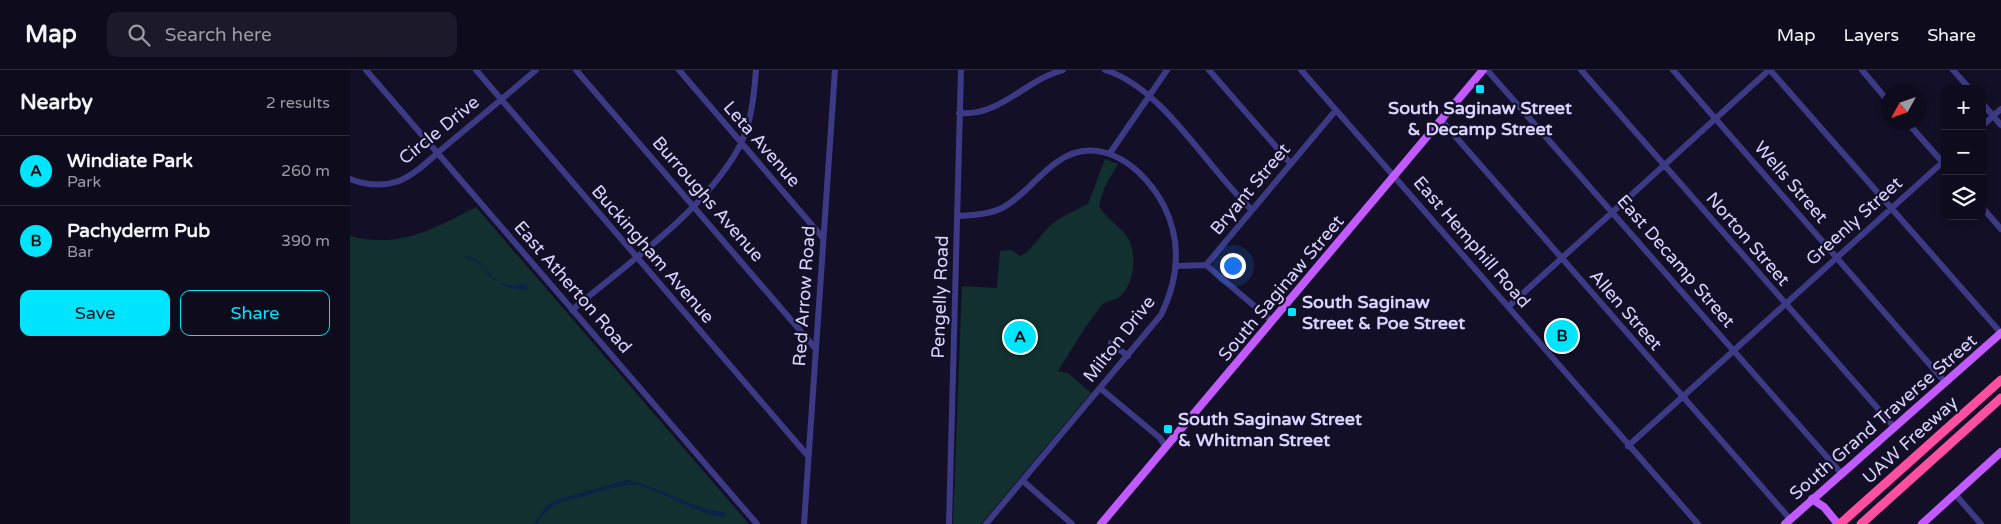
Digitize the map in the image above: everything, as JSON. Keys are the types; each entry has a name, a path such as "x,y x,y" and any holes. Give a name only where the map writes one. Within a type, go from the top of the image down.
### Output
{"highway":[{"name":"UAW Freeway","path":"1839,524 2001,380"},
{"name":"UAW Freeway","path":"1861,524 2001,398"}],"main road":[{"name":"South Saginaw Street","path":"1101,524 1485,70"},
{"name":"South Grand Traverse Street","path":"1787,522 2001,333"},
{"path":"1922,524 2001,452"},
{"path":"1812,500 1824,507 1839,524"}],"street":[{"name":"East Atherton Road","path":"366,70 757,524"},
{"name":"Buckingham Avenue","path":"476,70 808,456"},
{"name":"Circle Drive","path":"350,179 364,184 390,183 411,174 432,160 536,70"},
{"name":"Burroughs Avenue","path":"576,70 816,349"},
{"name":"Leta Avenue","path":"679,70 685,74 741,143 823,238"},
{"path":"572,310 694,206 720,176 741,143 754,100 756,70"},
{"name":"Red Arrow Road","path":"804,524 835,70"},
{"name":"Pengelly Road","path":"949,524 961,70"},
{"path":"959,113 977,114 998,106 1030,83 1063,70"},
{"path":"1105,70 1123,77 1150,97 1252,210"},
{"path":"1110,153 1167,70"},
{"path":"1209,70 1291,164"},
{"name":"East Hemphill Road","path":"1301,70 1698,524"},
{"name":"East Decamp Street","path":"1485,70 1613,212 1842,473"},
{"name":"Norton Street","path":"1581,70 1894,427"},
{"name":"Wells Street","path":"1673,70 1945,382"},
{"path":"1509,306 1770,70 2001,333"},
{"path":"1862,70 1881,93"},
{"path":"1953,70 1966,85"},
{"path":"1986,108 2001,125"},
{"path":"1986,122 2001,109"},
{"name":"Bryant Street","path":"1206,265 1336,110"},
{"name":"Allen Street","path":"1441,120 1683,397 1787,522"},
{"path":"1914,130 1941,159"},
{"name":"Milton Drive","path":"957,216 981,214 999,209 1015,200 1058,162 1074,153 1089,151 1110,153 1124,160 1137,171 1164,207 1175,244 1177,266 1173,287 1161,315 986,524"},
{"name":"Greenly Street","path":"1628,446 1941,165"},
{"path":"1986,212 2001,228"},
{"path":"1177,266 1206,265 1272,321"},
{"path":"1111,343 1128,356"},
{"path":"1100,388 1160,438 1166,447"},
{"path":"1023,481 1072,524"},
{"path":"1955,494 1981,524"}],"green space":[{"path":"1105,159 1118,164 1104,188 1099,206 1129,240 1133,254 1131,279 1128,287 1118,298 1101,306 1058,371 1068,373 1091,393 981,524 953,524 962,286 997,288 1000,251 1011,250 1021,256 1030,249 1052,224 1088,204"},
{"path":"476,207 749,524 350,524 350,236 384,240 416,235"}],"water":[{"path":"482,266 498,282 485,271"},
{"path":"500,283 517,286 521,283 527,285 528,289 515,289"},
{"path":"627,480 637,482 706,509 724,511 727,516 719,517 709,514 646,487 631,485 557,504 546,511 537,524 533,524 546,506 555,500"}],"waterway":[{"path":"466,257 474,259 482,265"}],"place":[{"name":"South Saginaw Street & Decamp Street","path":"1480,89"},
{"name":"South Saginaw Street & Poe Street","path":"1292,312"},
{"name":"Pachyderm Pub","path":"1562,336"},
{"name":"Windiate Park","path":"1020,337"},
{"name":"South Saginaw Street & Whitman Street","path":"1168,429"}]}
